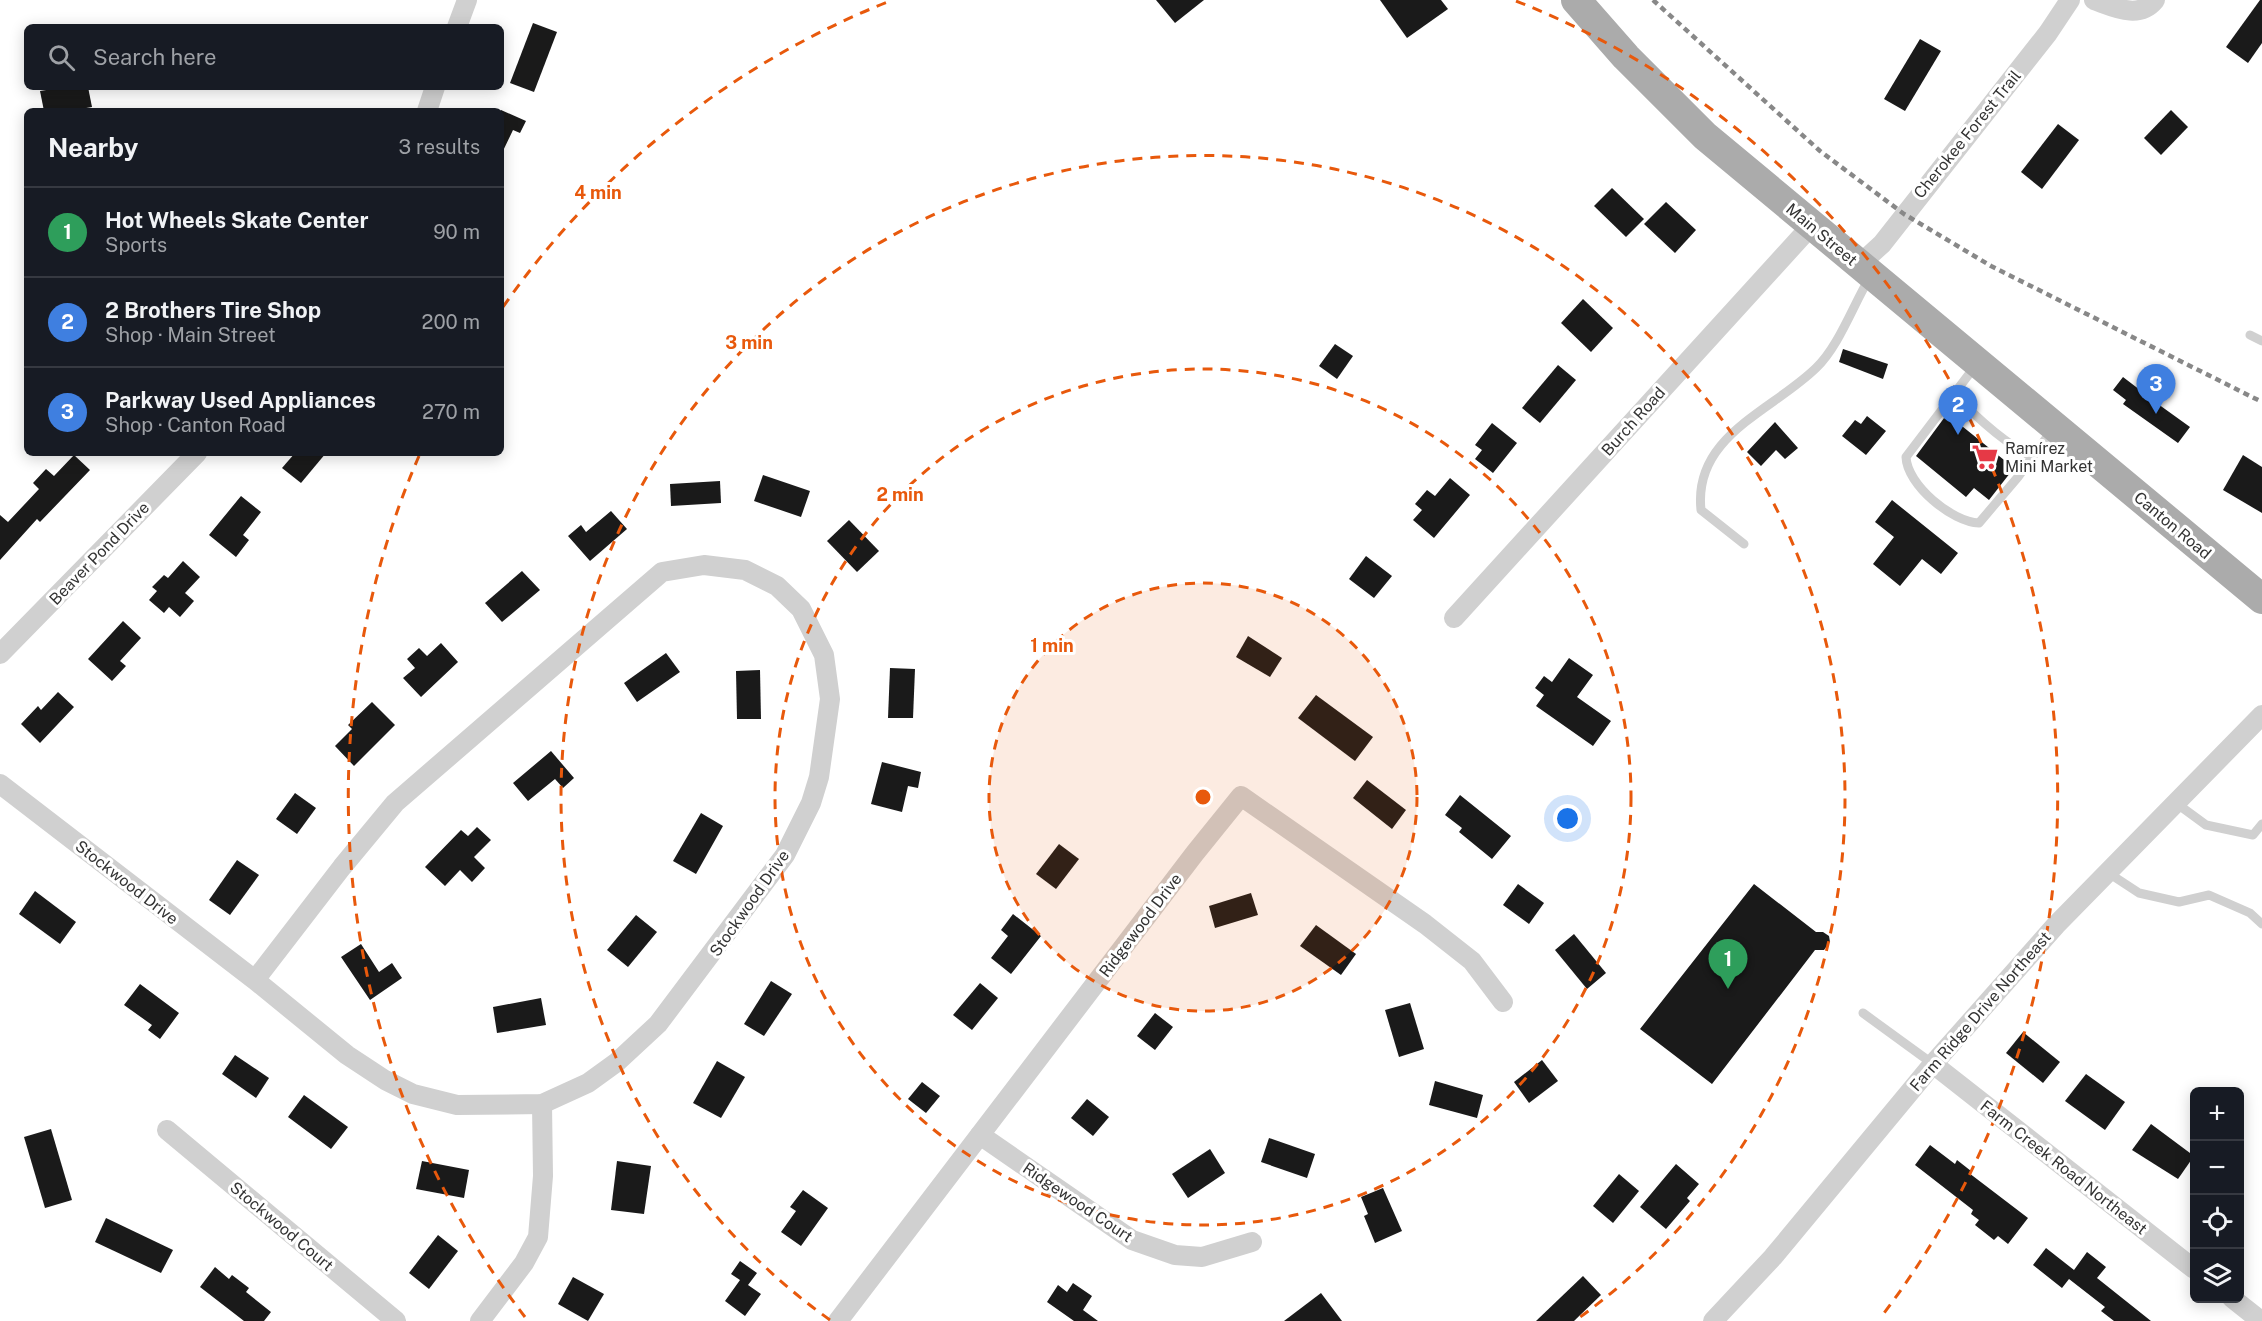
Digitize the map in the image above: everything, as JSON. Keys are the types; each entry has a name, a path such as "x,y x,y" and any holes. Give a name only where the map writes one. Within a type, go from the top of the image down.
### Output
{"main road":[{"name":"Main Street","path":"1575,0 1626,57 1705,136 2083,451"},
{"name":"Canton Road","path":"2083,451 2262,599"}],"street":[{"path":"458,24 467,0"},
{"name":"Cherokee Forest Trail","path":"1865,270 1882,243 2048,33 2070,0"},
{"path":"2094,0 2124,11 2142,10 2155,0"},
{"path":"428,108 434,90"},
{"name":"Burch Road","path":"1455,618 1812,225"},
{"name":"Beaver Pond Drive","path":"0,654 194,456"},
{"name":"Stockwood Drive","path":"0,784 255,980 347,1055 413,1094 457,1105 542,1104 588,1083 617,1062 658,1024 785,855 811,802 819,777 830,699 825,655 801,609 777,586 745,570 704,565 662,572 395,803 255,980"},
{"name":"Farm Ridge Drive Northeast","path":"1713,1321 1773,1257 1933,1064 2056,925 2262,715"},
{"name":"Ridgewood Drive","path":"838,1321 1241,796 1472,960 1503,1002"},
{"name":"Farm Creek Road Northeast","path":"1933,1064 2190,1266"},
{"path":"480,1321 524,1263 538,1237 543,1176 542,1104"},
{"name":"Stockwood Court","path":"167,1130 396,1321"},
{"name":"Ridgewood Court","path":"980,1135 1132,1240 1175,1255 1202,1257 1252,1242"},
{"path":"2237,1303 2261,1321"}],"lane":[{"path":"1744,544 1701,510 1699,494 1704,473 1714,452 1728,436 1816,368 1832,349 1865,270"},
{"path":"2250,334 2262,341"},
{"path":"1978,363 1906,457 1906,464 1916,486 1958,519 1979,523 2054,426"},
{"path":"1954,394 1968,409 2019,450 2032,457"},
{"path":"2176,803 2206,825 2253,835 2262,824"},
{"path":"2108,872 2139,893 2179,902 2209,896 2250,913 2262,924"},
{"path":"1863,1013 1933,1064"}],"building":[{"path":"1156,0 1204,0 1175,23"},
{"path":"1380,0 1441,0 1448,9 1407,38"},
{"path":"2262,0 2262,43 2248,63 2226,47"},
{"path":"533,23 557,32 534,92 510,83"},
{"path":"1920,39 1941,51 1905,111 1884,99"},
{"path":"89,90 92,107 43,108 40,91"},
{"path":"2171,110 2188,127 2161,155 2144,138"},
{"path":"504,111 526,121 520,133 513,130 504,149"},
{"path":"2058,124 2079,140 2042,189 2021,172"},
{"path":"1612,188 1644,219 1626,237 1594,206"},
{"path":"1666,202 1696,230 1675,253 1644,224"},
{"path":"1583,299 1613,328 1591,352 1561,323"},
{"path":"1335,344 1353,356 1337,379 1319,366"},
{"path":"1843,349 1888,364 1883,379 1839,362"},
{"path":"1558,365 1576,380 1540,423 1522,408"},
{"path":"2123,377 2140,390 2148,378 2167,392 2158,404 2190,427 2178,443 2123,404 2126,400 2113,390"},
{"path":"1947,414 2014,468 1989,500 1974,488 1966,497 1916,456"},
{"path":"1867,416 1886,431 1866,455 1842,436 1855,420 1861,424"},
{"path":"1775,422 1798,448 1785,459 1776,450 1761,466 1747,452"},
{"path":"1492,423 1517,443 1493,473 1475,459 1482,450 1475,445"},
{"path":"2243,455 2262,467 2262,513 2223,490"},
{"path":"73,456 90,470 40,522 37,519 0,560 0,515 8,522 39,489 33,483 46,469 54,476"},
{"path":"292,456 324,456 301,483 282,468"},
{"path":"763,475 810,491 801,517 754,501"},
{"path":"1450,478 1470,495 1434,538 1413,520 1422,510 1415,504 1427,490 1435,496"},
{"path":"720,481 721,503 671,506 670,484"},
{"path":"241,496 261,512 243,535 249,540 236,557 209,535"},
{"path":"1892,500 1958,553 1941,574 1922,559 1900,586 1873,564 1894,537 1875,522"},
{"path":"611,511 627,529 590,561 568,536 581,525 586,532"},
{"path":"849,520 879,551 857,572 827,541"},
{"path":"1366,556 1392,576 1374,598 1349,579"},
{"path":"183,561 200,577 185,593 194,601 180,617 169,607 164,613 149,600 157,591 152,587 164,575 168,578"},
{"path":"522,571 540,590 502,622 485,603"},
{"path":"123,621 141,638 120,661 126,666 112,681 88,659"},
{"path":"1248,636 1282,658 1270,677 1236,657"},
{"path":"441,643 458,662 421,697 403,678 415,668 407,659 419,648 427,656"},
{"path":"666,653 680,672 637,702 624,683"},
{"path":"1569,658 1593,675 1577,697 1611,721 1593,746 1536,706 1544,695 1535,688 1544,676 1552,682"},
{"path":"890,668 915,669 913,718 888,718"},
{"path":"760,670 761,719 737,719 736,671"},
{"path":"58,692 74,707 40,743 21,724 38,706 41,710"},
{"path":"1316,695 1373,737 1355,761 1298,718"},
{"path":"372,702 395,725 354,766 335,746 352,729 348,725"},
{"path":"551,751 574,778 563,788 555,779 528,801 513,783"},
{"path":"882,762 921,772 918,788 908,786 902,812 871,804"},
{"path":"1367,780 1406,810 1392,829 1353,798"},
{"path":"295,793 316,808 297,834 276,819"},
{"path":"1460,795 1511,836 1492,859 1459,832 1462,828 1445,815"},
{"path":"701,813 723,826 696,874 673,861"},
{"path":"477,827 491,840 474,857 485,868 472,882 460,870 445,886 425,867 461,830 468,836"},
{"path":"1059,844 1079,859 1056,889 1036,874"},
{"path":"237,860 259,875 230,915 209,900"},
{"path":"1518,884 1544,903 1529,924 1503,905"},
{"path":"1754,884 1816,932 1823,932 1829,936 1830,942 1824,950 1815,950 1712,1084 1640,1029"},
{"path":"35,891 76,922 60,944 19,914"},
{"path":"1251,893 1258,915 1215,928 1209,906"},
{"path":"1013,914 1041,936 1011,974 991,958 1008,936 1001,930"},
{"path":"636,915 657,932 628,967 607,950"},
{"path":"1316,925 1356,954 1341,975 1300,946"},
{"path":"1574,934 1606,973 1587,989 1555,950"},
{"path":"361,944 379,972 392,963 402,978 370,1000 341,957"},
{"path":"771,981 792,994 764,1036 744,1024"},
{"path":"980,983 998,998 972,1030 953,1015"},
{"path":"140,984 179,1013 160,1039 148,1030 152,1025 124,1005"},
{"path":"541,998 546,1025 497,1033 493,1007"},
{"path":"1410,1003 1424,1049 1399,1057 1385,1010"},
{"path":"1155,1013 1173,1027 1155,1050 1137,1036"},
{"path":"2023,1032 2060,1062 2043,1083 2006,1053"},
{"path":"235,1055 269,1078 256,1098 222,1074"},
{"path":"1542,1060 1558,1081 1529,1103 1514,1082"},
{"path":"717,1061 745,1077 721,1118 693,1103"},
{"path":"2086,1074 2125,1102 2105,1130 2065,1101"},
{"path":"1435,1081 1483,1095 1477,1118 1429,1105"},
{"path":"922,1082 940,1096 926,1113 908,1099"},
{"path":"304,1095 348,1127 331,1149 288,1117"},
{"path":"1087,1099 1109,1117 1093,1136 1071,1118"},
{"path":"2151,1124 2190,1153 2190,1162 2178,1179 2132,1150"},
{"path":"51,1129 72,1200 45,1208 24,1137"},
{"path":"1269,1138 1315,1154 1307,1178 1261,1162"},
{"path":"1930,1145 1955,1164 1957,1160 1971,1171 1969,1173 2028,1218 2008,1244 1998,1236 1994,1240 1975,1225 1979,1220 1971,1214 1973,1210 1915,1165"},
{"path":"1210,1149 1225,1173 1188,1198 1172,1174"},
{"path":"422,1161 469,1170 464,1198 416,1189"},
{"path":"617,1161 651,1166 644,1214 611,1210"},
{"path":"1676,1164 1699,1184 1687,1198 1690,1201 1666,1229 1640,1207"},
{"path":"1619,1174 1639,1191 1613,1223 1593,1206"},
{"path":"1383,1188 1402,1231 1375,1243 1364,1216 1368,1214 1361,1197"},
{"path":"803,1190 828,1208 801,1246 781,1232 796,1211 790,1207"},
{"path":"106,1218 173,1250 161,1273 95,1242"},
{"path":"438,1235 458,1251 429,1289 409,1273"},
{"path":"2046,1248 2074,1270 2087,1252 2106,1267 2097,1278 2151,1321 2114,1321 2101,1311 2105,1307 2069,1279 2062,1288 2033,1265"},
{"path":"740,1261 757,1273 748,1285 761,1294 745,1316 725,1301 740,1280 731,1274"},
{"path":"215,1267 229,1279 232,1275 249,1288 246,1292 271,1312 264,1321 244,1321 200,1287"},
{"path":"1583,1276 1601,1295 1574,1321 1536,1321"},
{"path":"573,1277 604,1294 588,1321 558,1304"},
{"path":"1073,1283 1092,1296 1083,1310 1098,1321 1074,1321 1047,1302 1058,1285 1067,1292"},
{"path":"1321,1293 1342,1321 1284,1321"}],"railway":[{"path":"1653,0 1820,151 1904,214 1991,266 2262,402"}],"place":[{"name":"Parkway Used Appliances","path":"2156,414"},
{"name":"2 Brothers Tire Shop","path":"1958,435"},
{"name":"Ramírez Mini Market","path":"1985,457"},
{"name":"Hot Wheels Skate Center","path":"1728,989"}]}
